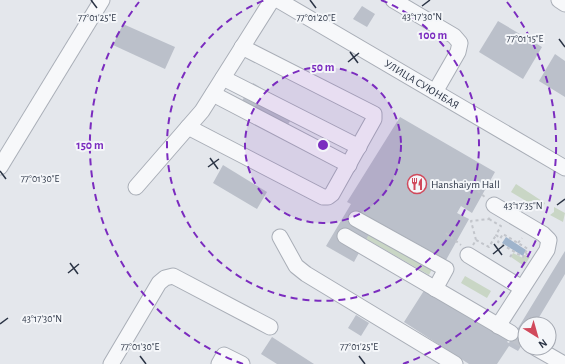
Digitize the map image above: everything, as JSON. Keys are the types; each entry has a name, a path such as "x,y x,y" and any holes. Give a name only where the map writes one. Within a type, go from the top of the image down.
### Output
{"street":[{"path":"0,167 102,0"},
{"path":"136,187 202,110 272,0"},
{"name":"УЛИЦА СУЮНБАЯ","path":"278,0 296,4 435,92 565,168"},
{"path":"393,0 454,36 460,43 458,52 435,92"},
{"path":"558,0 565,4"},
{"path":"188,127 323,197 328,198 332,194 374,119 374,114 242,48"},
{"path":"222,78 358,147"},
{"path":"213,94 349,165"},
{"path":"492,212 543,234 549,240 547,250 498,326"},
{"path":"356,219 446,269 435,289"},
{"path":"345,236 511,334"},
{"path":"280,237 296,266 306,274 455,364"},
{"path":"468,255 522,288"},
{"path":"111,364 159,283 164,278 173,276 270,327"},
{"path":"219,364 224,355 242,364"},
{"path":"550,356 564,364"}],"path":[{"path":"468,255 476,240 471,221 492,212 501,226 489,246 476,240"},
{"path":"446,233 466,248 468,255"},
{"path":"496,234 500,238"},
{"path":"503,234 528,249 523,257 498,242 500,238 503,234"},
{"path":"518,243 522,238"},
{"path":"510,257 514,251"},
{"path":"526,253 539,262"}],"green space":[{"path":"516,184 545,203 541,210 511,192"},
{"path":"554,207 565,213 563,222 550,215 554,212"},
{"path":"359,228 432,269 429,275 356,233"},
{"path":"513,253 523,258 525,255 530,257 524,266 511,257"},
{"path":"465,276 491,291 487,298 461,283"}],"water":[{"path":"506,237 526,250 523,256 502,243"}],"building":[{"path":"362,6 375,14 367,27 353,19"},
{"path":"498,21 542,47 523,79 479,52"},
{"path":"123,24 175,47 165,69 113,45"},
{"path":"555,54 565,61 565,97 539,81"},
{"path":"253,83 297,110 284,131 240,104"},
{"name":"Hanshaiym Hall","path":"400,117 495,172 472,213 461,206 457,213 469,219 446,260 376,221 354,262 326,246 351,204 347,202"},
{"path":"223,165 267,192 257,209 213,183"},
{"path":"565,251 565,274 540,316 525,316"},
{"path":"425,289 510,338 507,342 509,343 517,330 517,350 509,346 497,364 469,364 404,322"},
{"path":"356,315 369,323 361,336 348,328"},
{"path":"272,337 314,364 277,364 261,354"}],"tunnel":[{"path":"511,333 517,336"}],"place":[{"name":"Hanshaiym Hall","path":"417,184"}]}
